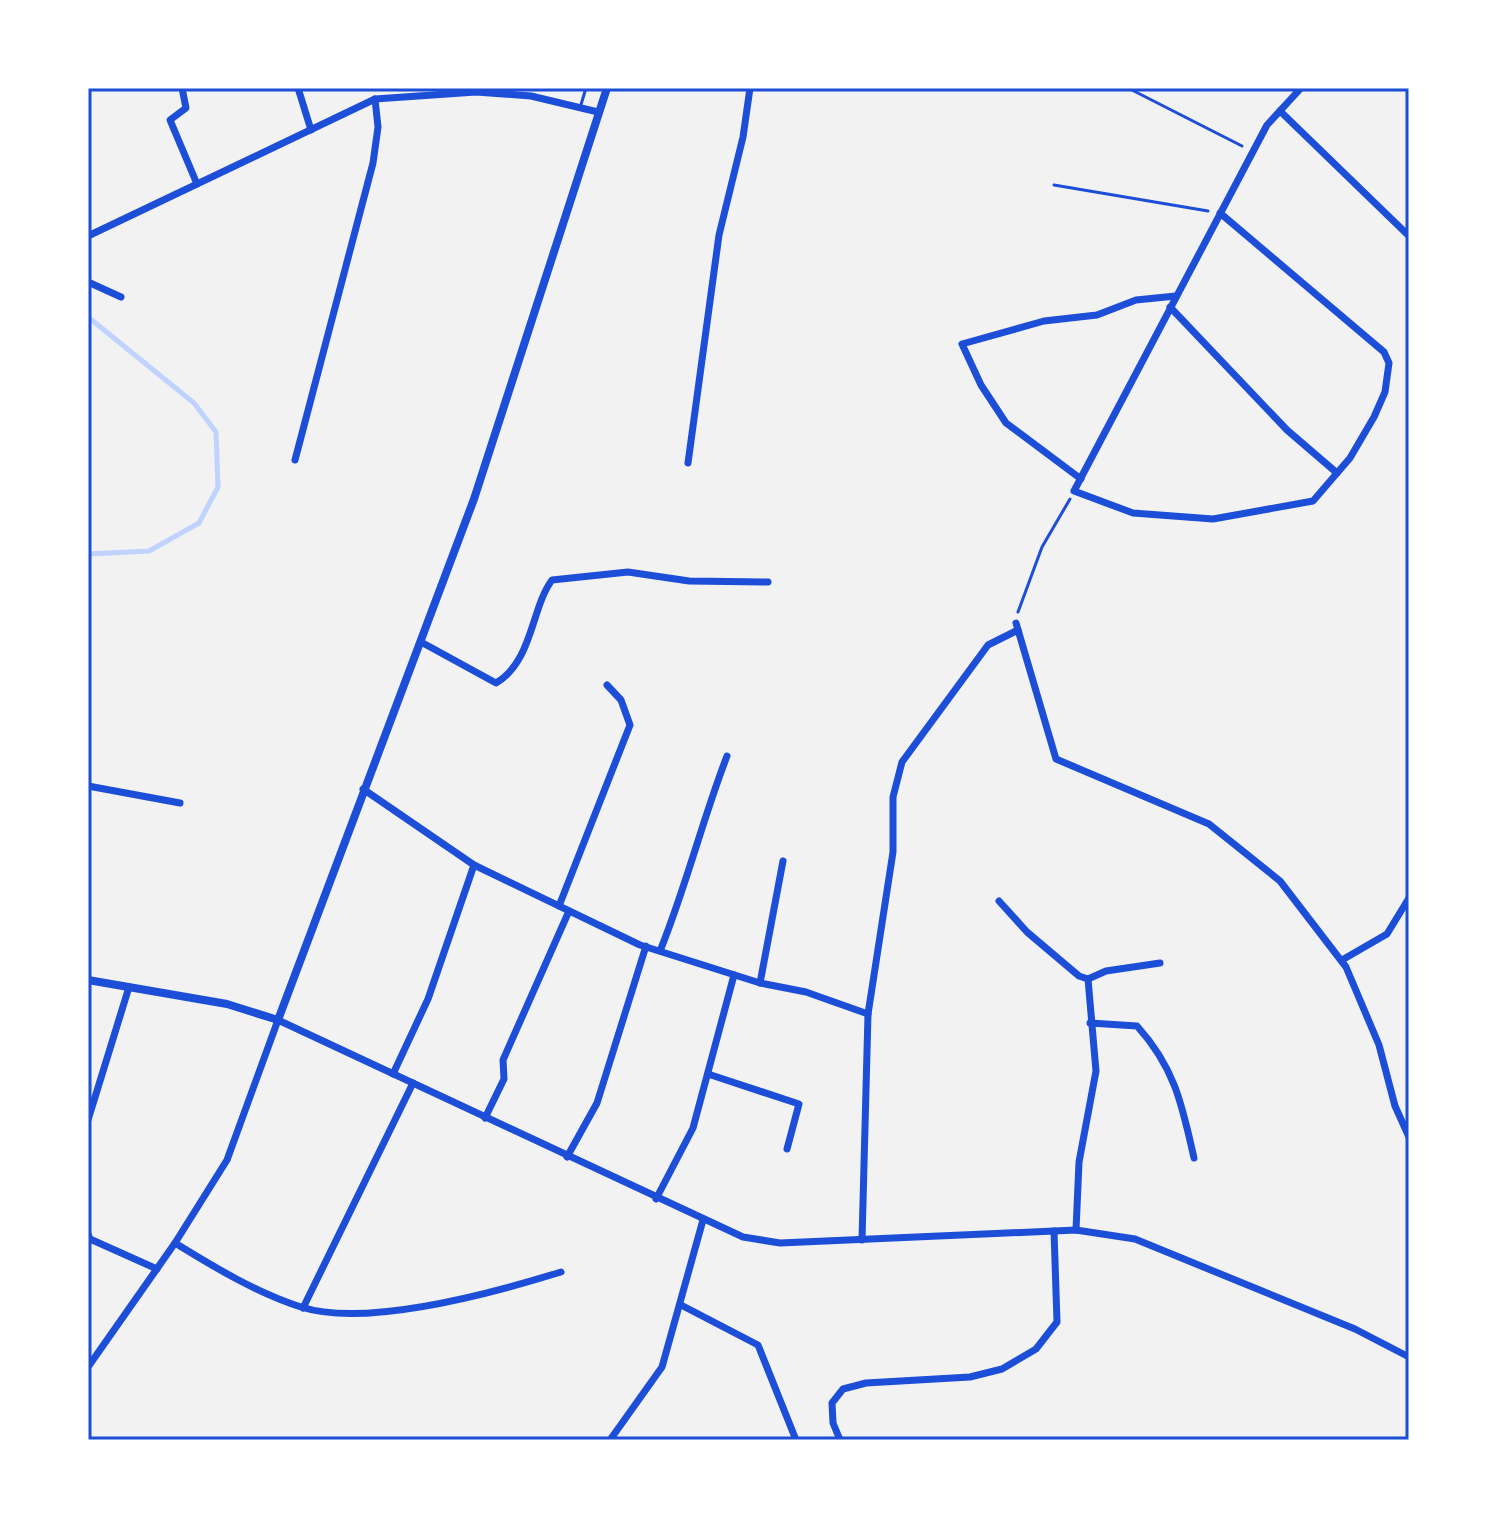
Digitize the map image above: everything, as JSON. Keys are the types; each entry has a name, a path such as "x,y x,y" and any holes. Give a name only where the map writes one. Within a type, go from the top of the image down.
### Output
{"street":[{"path":"182,88 186,108 170,120 197,184"},
{"path":"298,88 311,130"},
{"path":"88,1367 175,1243 227,1160 363,789 474,499 607,88"},
{"path":"688,463 719,235 743,137 750,88"},
{"path":"1220,213 1384,352 1389,363 1385,392 1366,431 1313,501 1213,519 1133,513 1074,491 1170,307 1176,296 1220,213 1253,151 1267,125 1301,88"},
{"path":"88,236 375,99 403,92 531,96 598,112"},
{"path":"295,460 373,163 378,127 375,99"},
{"path":"1280,111 1409,236"},
{"path":"88,282 121,297"},
{"path":"1081,479 1006,423 981,385 962,344 1044,321 1097,315 1136,300 1176,296"},
{"path":"1170,307 1287,430 1337,473"},
{"path":"421,642 496,683 504,678 533,634 552,580 628,572 689,581 768,582"},
{"path":"862,1240 868,1014 893,852 893,797 902,762 988,645 1017,627 1056,759 1209,824 1280,881 1342,960 1379,1045 1395,1106 1409,1137"},
{"path":"559,906 630,725 621,700 607,685"},
{"path":"660,951 688,882 699,829 727,756"},
{"path":"88,786 180,803"},
{"path":"363,789 474,865 646,946 760,983 806,992 868,1014"},
{"path":"760,983 783,861"},
{"path":"393,1074 428,999 474,865"},
{"path":"1342,960 1387,934 1409,898"},
{"path":"999,901 1027,932 1079,976 1088,979 1106,971 1160,963"},
{"path":"485,1118 504,1079 503,1060 569,911"},
{"path":"567,1157 597,1103 646,946"},
{"path":"656,1199 693,1128 734,975"},
{"path":"1076,1230 1079,1162 1096,1071 1088,979"},
{"path":"88,980 227,1004 278,1020 656,1199 762,1242 1076,1230 1135,1239 1355,1329 1407,1355 1409,1344"},
{"path":"88,1120 129,987"},
{"path":"1090,1023 1137,1026 1158,1050 1178,1088 1194,1158"},
{"path":"708,1074 799,1104 787,1149"},
{"path":"303,1308 413,1083"},
{"path":"610,1440 662,1367 703,1220"},
{"path":"840,1440 833,1423 832,1403 843,1389 866,1383 970,1377 1002,1369 1036,1349 1057,1322 1054,1231"},
{"path":"88,1234 90,1239 157,1269"},
{"path":"175,1243 209,1263 303,1308 367,1313 480,1297 561,1272"},
{"path":"681,1305 758,1345 796,1440"}],"lane":[{"path":"580,108 586,88"}],"path":[{"path":"1128,88 1253,151"},
{"path":"1054,185 1220,213"},
{"path":"1017,627 1042,547 1074,491"}],"waterway":[{"path":"88,317 194,403 216,432 218,487 199,523 149,551 88,554"}]}
